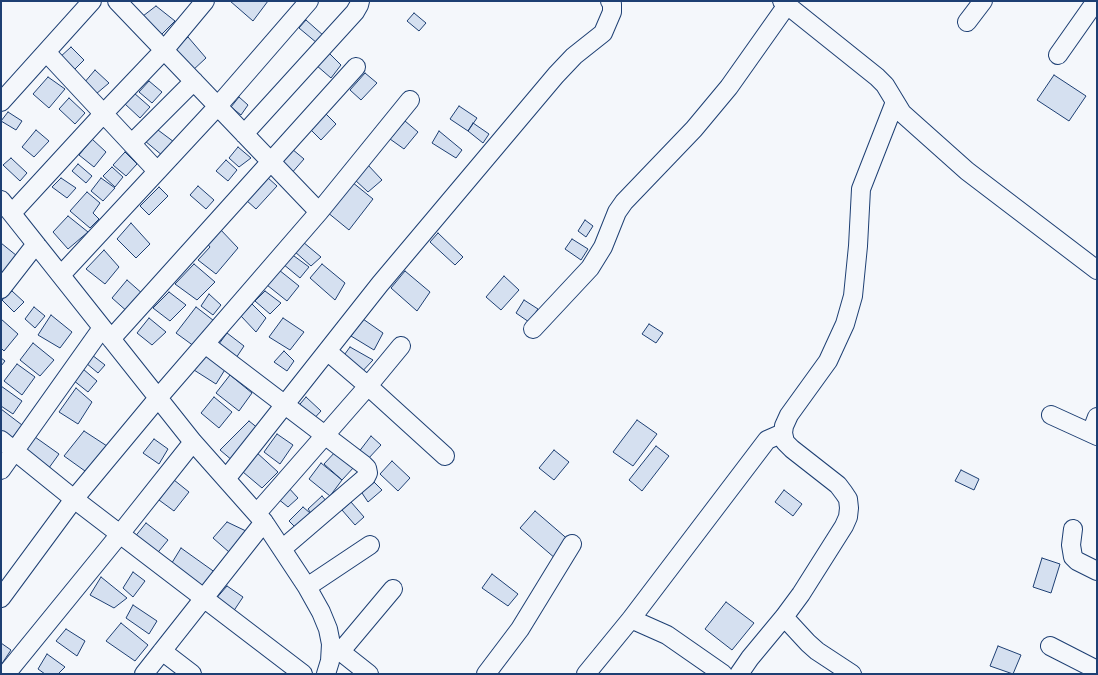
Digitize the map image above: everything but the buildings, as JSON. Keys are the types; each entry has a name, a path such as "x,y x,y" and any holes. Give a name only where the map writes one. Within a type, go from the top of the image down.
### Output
{"street":[{"path":"1,102 92,1"},
{"path":"117,1 165,49 217,107 319,212"},
{"path":"205,1 165,49 104,113 6,207 193,442 261,518 307,587 321,612 336,647 369,674"},
{"path":"61,275 217,107 309,1"},
{"path":"244,134 355,12 360,1"},
{"path":"226,479 380,284 556,76 574,56 602,33 612,12 612,4 610,1"},
{"path":"967,22 983,1"},
{"path":"1058,55 1096,1"},
{"path":"533,329 590,268 603,247 617,212 624,202 694,129 729,87 785,3 877,77 885,85 902,113 967,171 1097,270"},
{"path":"46,52 158,171"},
{"path":"1,470 107,333 271,162 356,67"},
{"path":"132,143 194,81"},
{"path":"1,598 74,499 158,398 319,212 410,100"},
{"path":"739,674 801,594 844,526 848,517 848,499 838,484 792,449 785,442 783,433 789,415 828,361 845,324 853,296 858,246 861,189 895,102"},
{"path":"1,289 36,244"},
{"path":"205,344 364,464 367,468 368,472 366,477 282,549"},
{"path":"144,674 204,598 261,518 325,435 401,346"},
{"path":"327,351 445,456"},
{"path":"1051,415 1095,429"},
{"path":"586,674 631,619 767,440 783,433"},
{"path":"1,440 74,499 303,674"},
{"path":"6,674 193,442"},
{"path":"1073,529 1071,546 1073,556 1077,561 1097,571"},
{"path":"486,674 520,629 572,544"},
{"path":"307,587 370,545"},
{"path":"326,674 336,647 393,589"},
{"path":"784,617 817,651 852,674"},
{"path":"631,619 667,635 721,673"},
{"path":"1050,646 1097,670"},
{"path":"162,651 192,674"}]}
